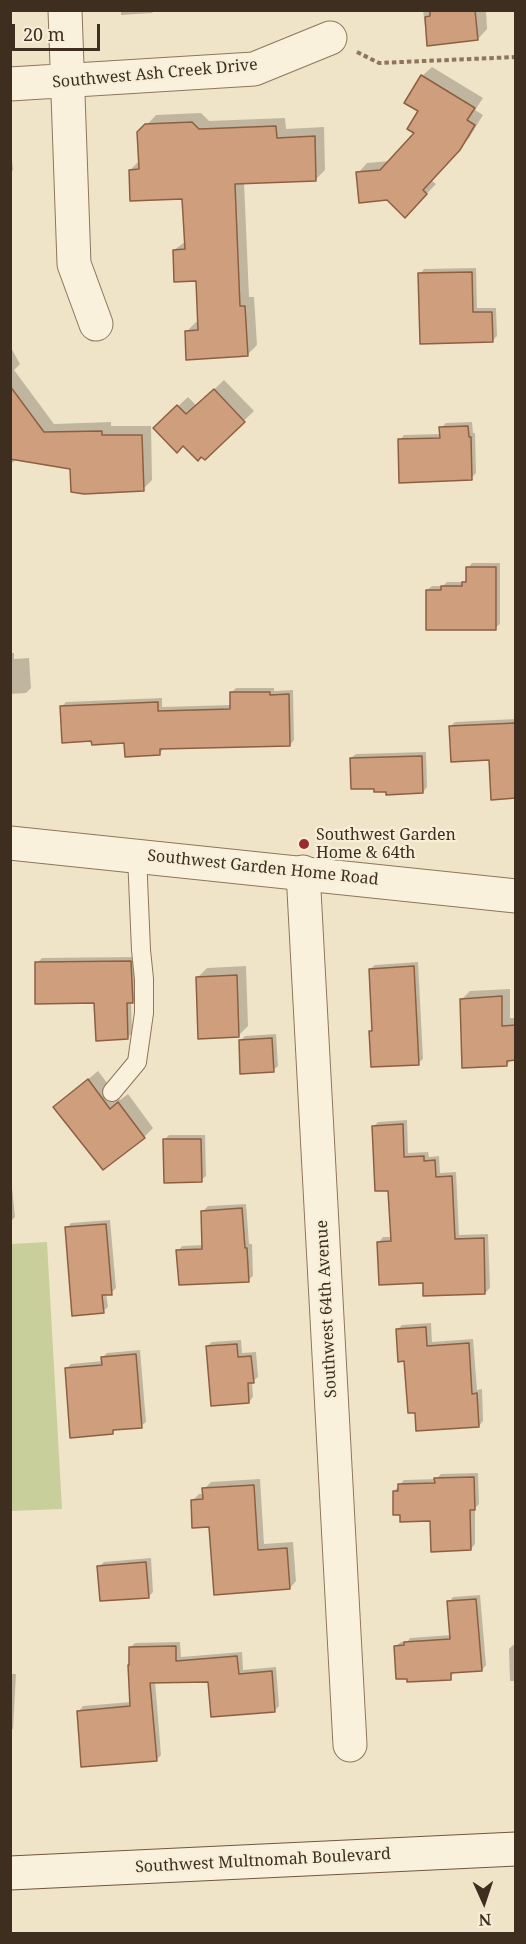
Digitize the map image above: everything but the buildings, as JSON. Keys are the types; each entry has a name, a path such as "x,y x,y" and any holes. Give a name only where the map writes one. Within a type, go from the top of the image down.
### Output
{"street":[{"path":"65,10 74,264 96,324"},
{"name":"Southwest Ash Creek Drive","path":"10,84 254,69 330,38"},
{"name":"Southwest Garden Home Road","path":"10,843 516,896"},
{"name":"Southwest 64th Avenue","path":"303,872 350,1745"},
{"name":"Southwest Multnomah Boulevard","path":"10,1873 516,1849"}],"lane":[{"path":"112,1092 137,1062 144,1013 137,855"}],"path":[{"path":"330,38 379,63 516,57"}],"green space":[{"path":"47,1242 62,1509 11,1511 11,1244"}],"place":[{"name":"Southwest Garden Home & 64th","path":"304,844"}]}
